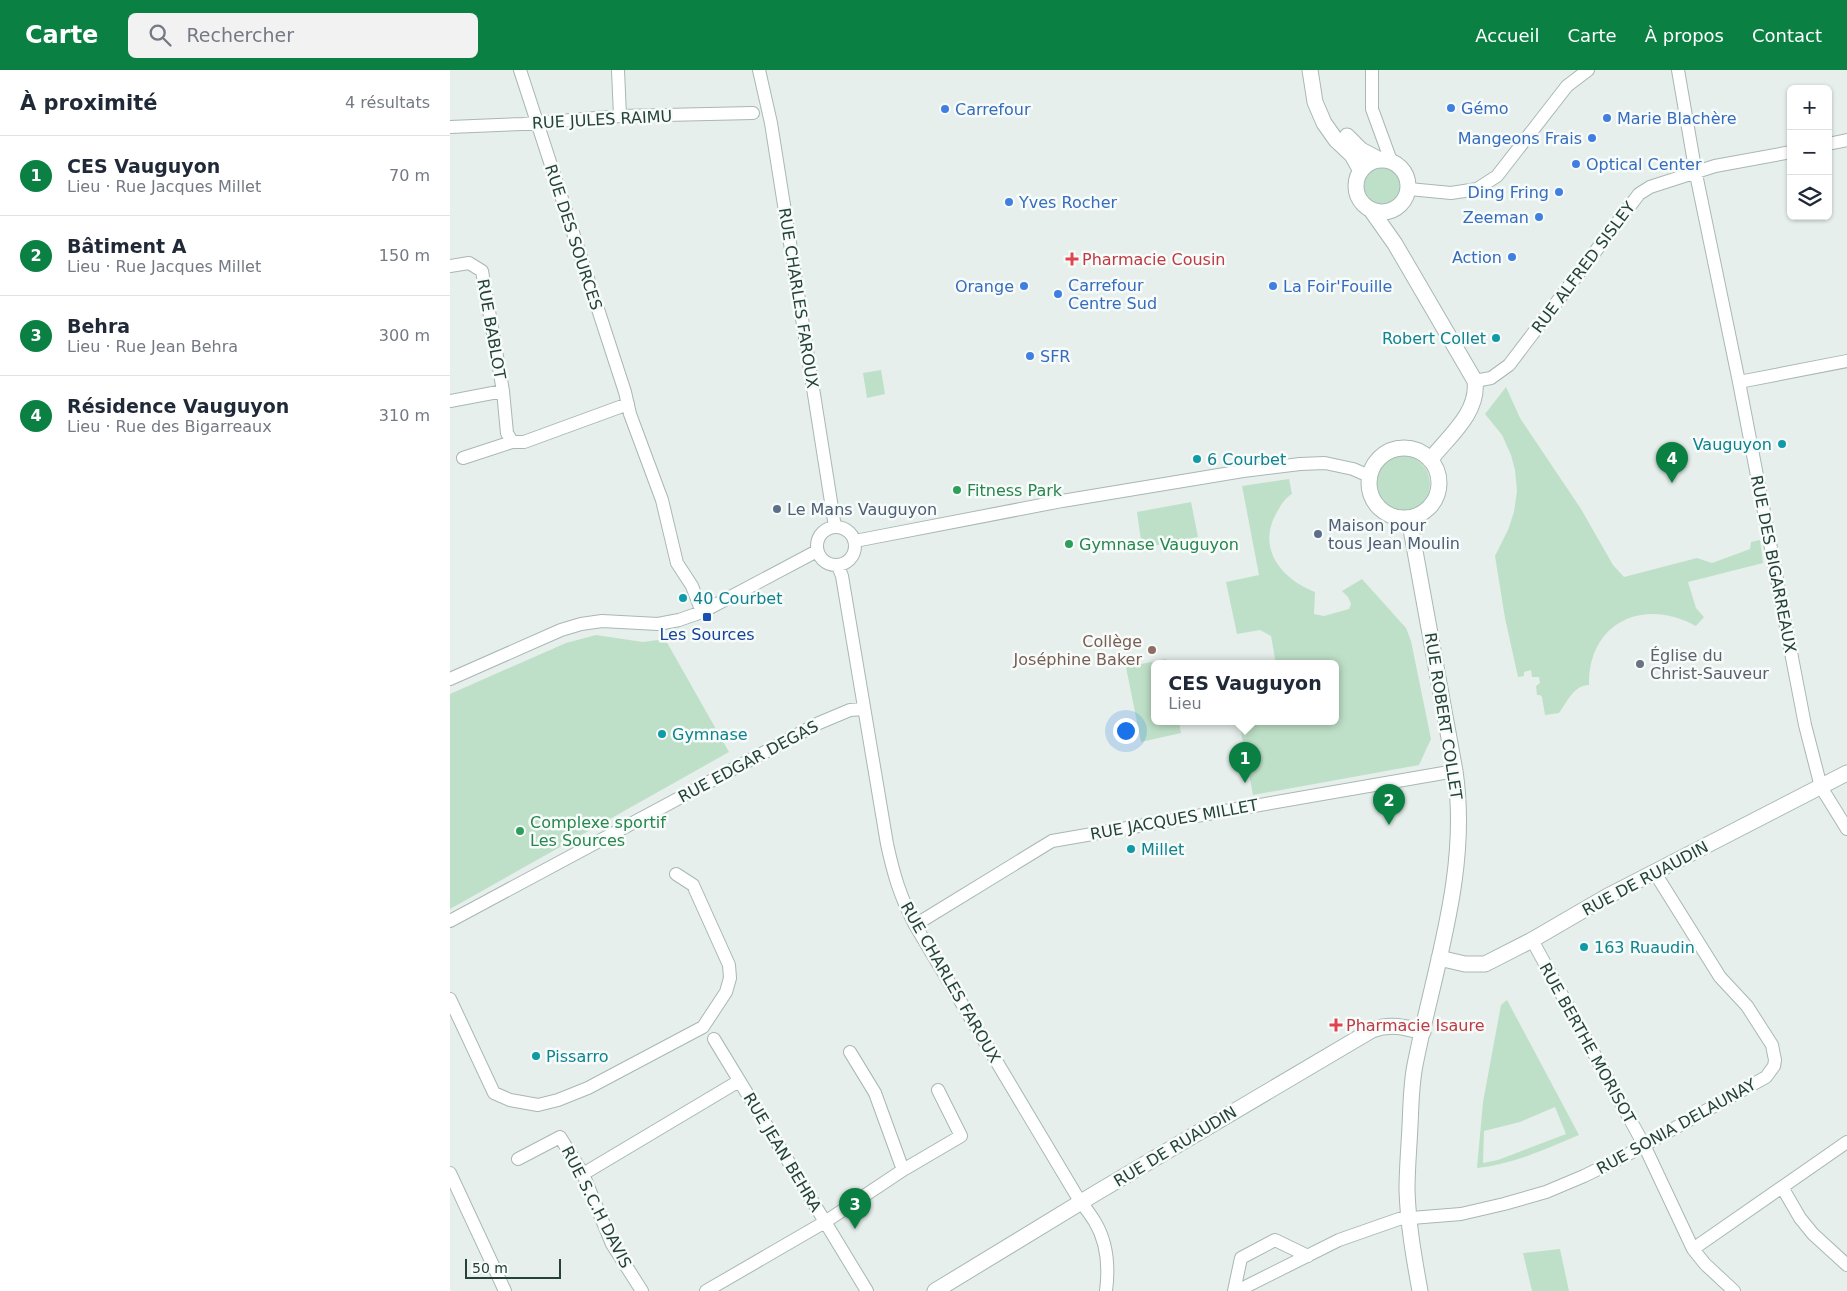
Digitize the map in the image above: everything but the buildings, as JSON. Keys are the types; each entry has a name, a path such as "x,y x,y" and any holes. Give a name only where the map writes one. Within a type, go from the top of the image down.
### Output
{"street":[{"name":"RUE DES SOURCES","path":"520,70 628,404 662,500 677,563 692,586 702,612"},
{"path":"618,70 620,116"},
{"name":"RUE CHARLES FAROUX","path":"759,70 771,123 835,527"},
{"path":"1310,70 1316,102 1324,123 1336,140 1352,155 1361,170"},
{"path":"1317,70 1328,114 1335,125 1361,150 1399,166 1408,180 1409,189 1406,198 1398,208 1394,225 1395,244"},
{"path":"1372,70 1372,109 1385,161"},
{"path":"1409,189 1451,193 1476,190 1497,176 1567,86 1588,70"},
{"name":"RUE DES BIGARREAUX","path":"1678,70 1696,174 1739,382 1805,725 1821,787 1847,829"},
{"name":"RUE JULES RAIMU","path":"450,127 620,116 753,113"},
{"path":"450,118 450,127"},
{"path":"1832,143 1847,140"},
{"name":"RUE ALFRED SISLEY","path":"1475,381 1492,378 1509,365 1639,194 1650,187 1696,174 1715,166 1787,153"},
{"path":"1385,161 1370,163 1361,170 1356,182 1357,193 1363,204 1371,210 1395,244 1475,381 1476,390 1470,411 1430,460"},
{"path":"1371,210 1384,213 1398,208"},
{"name":"RUE BABLOT","path":"450,266 469,263 482,271 503,391 507,433 512,442"},
{"path":"1739,382 1847,361"},
{"path":"450,401 503,391"},
{"path":"463,458 512,442 524,442 628,404"},
{"path":"1395,449 1412,449 1430,460 1437,472 1439,484 1436,497 1430,507 1424,512 1409,518 1391,516 1382,512 1376,506 1371,497 1369,476 1378,459 1395,449"},
{"path":"855,541 1062,501 1243,471 1325,463 1353,469 1369,476"},
{"name":"RUE ROBERT COLLET","path":"1409,518 1454,771 1459,814 1457,864 1449,914 1415,1067 1411,1099 1407,1190 1412,1249 1420,1291"},
{"path":"835,527 847,530 855,541 856,548 849,562 838,566 828,564 822,559 817,546 820,536 827,529 835,527"},
{"path":"450,679 562,630 581,624 602,621 658,624 679,620 702,612 818,551"},
{"name":"RUE CHARLES FAROUX","path":"838,566 842,576 894,878 900,895 915,925 1081,1202 1096,1222 1107,1256 1108,1276 1106,1291"},
{"name":"RUE EDGAR DEGAS","path":"450,921 819,723 850,710 864,709"},
{"name":"RUE JACQUES MILLET","path":"915,925 1052,841 1454,771"},
{"name":"RUE DE RUAUDIN","path":"1439,958 1465,964 1485,964 1532,940 1606,897 1655,874 1847,772"},
{"path":"450,999 494,1093 510,1100 538,1105 558,1100 588,1088 703,1027 726,992 730,978 728,965 693,885 676,874"},
{"name":"RUE SONIA DELAUNAY","path":"1236,1291 1339,1240 1399,1219 1461,1214 1546,1192 1584,1176 1644,1145 1758,1082 1770,1072 1775,1060 1772,1045 1740,998 1720,977 1655,874"},
{"name":"RUE BERTHE MORISOT","path":"1532,940 1644,1145 1693,1249 1705,1264 1734,1291"},
{"name":"RUE DE RUAUDIN","path":"935,1291 1081,1202 1372,1030 1381,1026 1401,1026 1423,1032"},
{"name":"RUE JEAN BEHRA","path":"714,1039 867,1291"},
{"path":"850,1052 875,1093 903,1170"},
{"path":"583,1174 739,1081"},
{"path":"706,1291 825,1222 903,1170 961,1136 938,1090"},
{"name":"RUE S.C.H DAVIS","path":"518,1159 560,1137 583,1174 612,1244 642,1291"},
{"path":"1693,1249 1847,1142"},
{"path":"450,1174 505,1291"},
{"path":"1782,1187 1800,1218 1813,1234 1847,1265"},
{"path":"1236,1291 1240,1258 1275,1240 1308,1256"}],"green space":[{"path":"1382,168 1396,173 1401,187 1396,201 1382,206 1368,201 1363,187 1368,173"},
{"path":"881,370 885,394 867,398 863,373"},
{"path":"1506,387 1520,418 1581,509 1613,565 1624,577 1697,558 1712,563 1750,549 1751,542 1760,540 1763,563 1688,582 1696,608 1704,617 1696,626 1676,618 1657,614 1639,615 1623,621 1609,631 1598,645 1591,663 1589,685 1575,691 1559,713 1545,715 1542,697 1537,695 1536,686 1540,683 1539,677 1532,677 1531,670 1524,672 1524,676 1518,677 1505,618 1495,556 1508,530 1514,512 1517,491 1511,455 1502,435 1485,414"},
{"path":"1401,455 1412,457 1425,468 1430,484 1428,495 1417,508 1401,513 1390,511 1377,500 1372,484 1374,473 1385,460"},
{"path":"1289,479 1292,494 1282,504 1271,525 1269,538 1271,550 1275,561 1282,570 1292,579 1315,592 1314,614 1324,616 1349,609 1351,604 1348,597 1342,591 1362,579 1406,628 1411,641 1431,739 1419,765 1253,795 1240,725 1339,725 1339,660 1275,660 1271,636 1260,630 1237,634 1226,582 1259,575 1242,486"},
{"path":"1191,502 1198,537 1142,548 1137,512"},
{"name":"Complexe sportif Les Sources","path":"596,635 643,642 665,639 729,752 450,909 450,694 566,643"},
{"path":"1151,662 1151,725 1180,725 1181,733 1141,742 1126,667"},
{"path":"1507,1000 1579,1135 1542,1151 1504,1163 1477,1168 1483,1102 1501,1005","holes":["1555,1107 1566,1134 1498,1160 1483,1163 1484,1131 1520,1122"]},
{"path":"1560,1249 1569,1291 1532,1291 1523,1253"}],"place":[{"name":"Gémo","path":"1451,108"},
{"name":"Carrefour","path":"945,109"},
{"name":"Marie Blachère","path":"1607,118"},
{"name":"Mangeons Frais","path":"1592,138"},
{"name":"Optical Center","path":"1576,164"},
{"name":"Ding Fring","path":"1559,192"},
{"name":"Yves Rocher","path":"1009,202"},
{"name":"Zeeman","path":"1539,217"},
{"name":"Action","path":"1512,257"},
{"name":"Pharmacie Cousin","path":"1072,259"},
{"name":"Orange","path":"1024,286"},
{"name":"La Foir'Fouille","path":"1273,286"},
{"name":"Carrefour Centre Sud","path":"1058,294"},
{"name":"Robert Collet","path":"1496,338"},
{"name":"SFR","path":"1030,356"},
{"name":"Vauguyon","path":"1782,444"},
{"name":"6 Courbet","path":"1197,459"},
{"name":"Résidence Vauguyon","path":"1672,483"},
{"name":"Fitness Park","path":"957,490"},
{"name":"Le Mans Vauguyon","path":"777,509"},
{"name":"Maison pour tous Jean Moulin","path":"1318,534"},
{"name":"Gymnase Vauguyon","path":"1069,544"},
{"name":"40 Courbet","path":"683,598"},
{"name":"Les Sources","path":"707,617"},
{"name":"Collège Joséphine Baker","path":"1152,650"},
{"name":"Église du Christ-Sauveur","path":"1640,664"},
{"name":"Gymnase","path":"662,734"},
{"name":"CES Vauguyon","path":"1245,783"},
{"name":"Bâtiment A","path":"1389,825"},
{"name":"Complexe sportif Les Sources","path":"520,831"},
{"name":"Millet","path":"1131,849"},
{"name":"163 Ruaudin","path":"1584,947"},
{"name":"Pharmacie Isaure","path":"1336,1025"},
{"name":"Pissarro","path":"536,1056"},
{"name":"Behra","path":"855,1229"}]}
